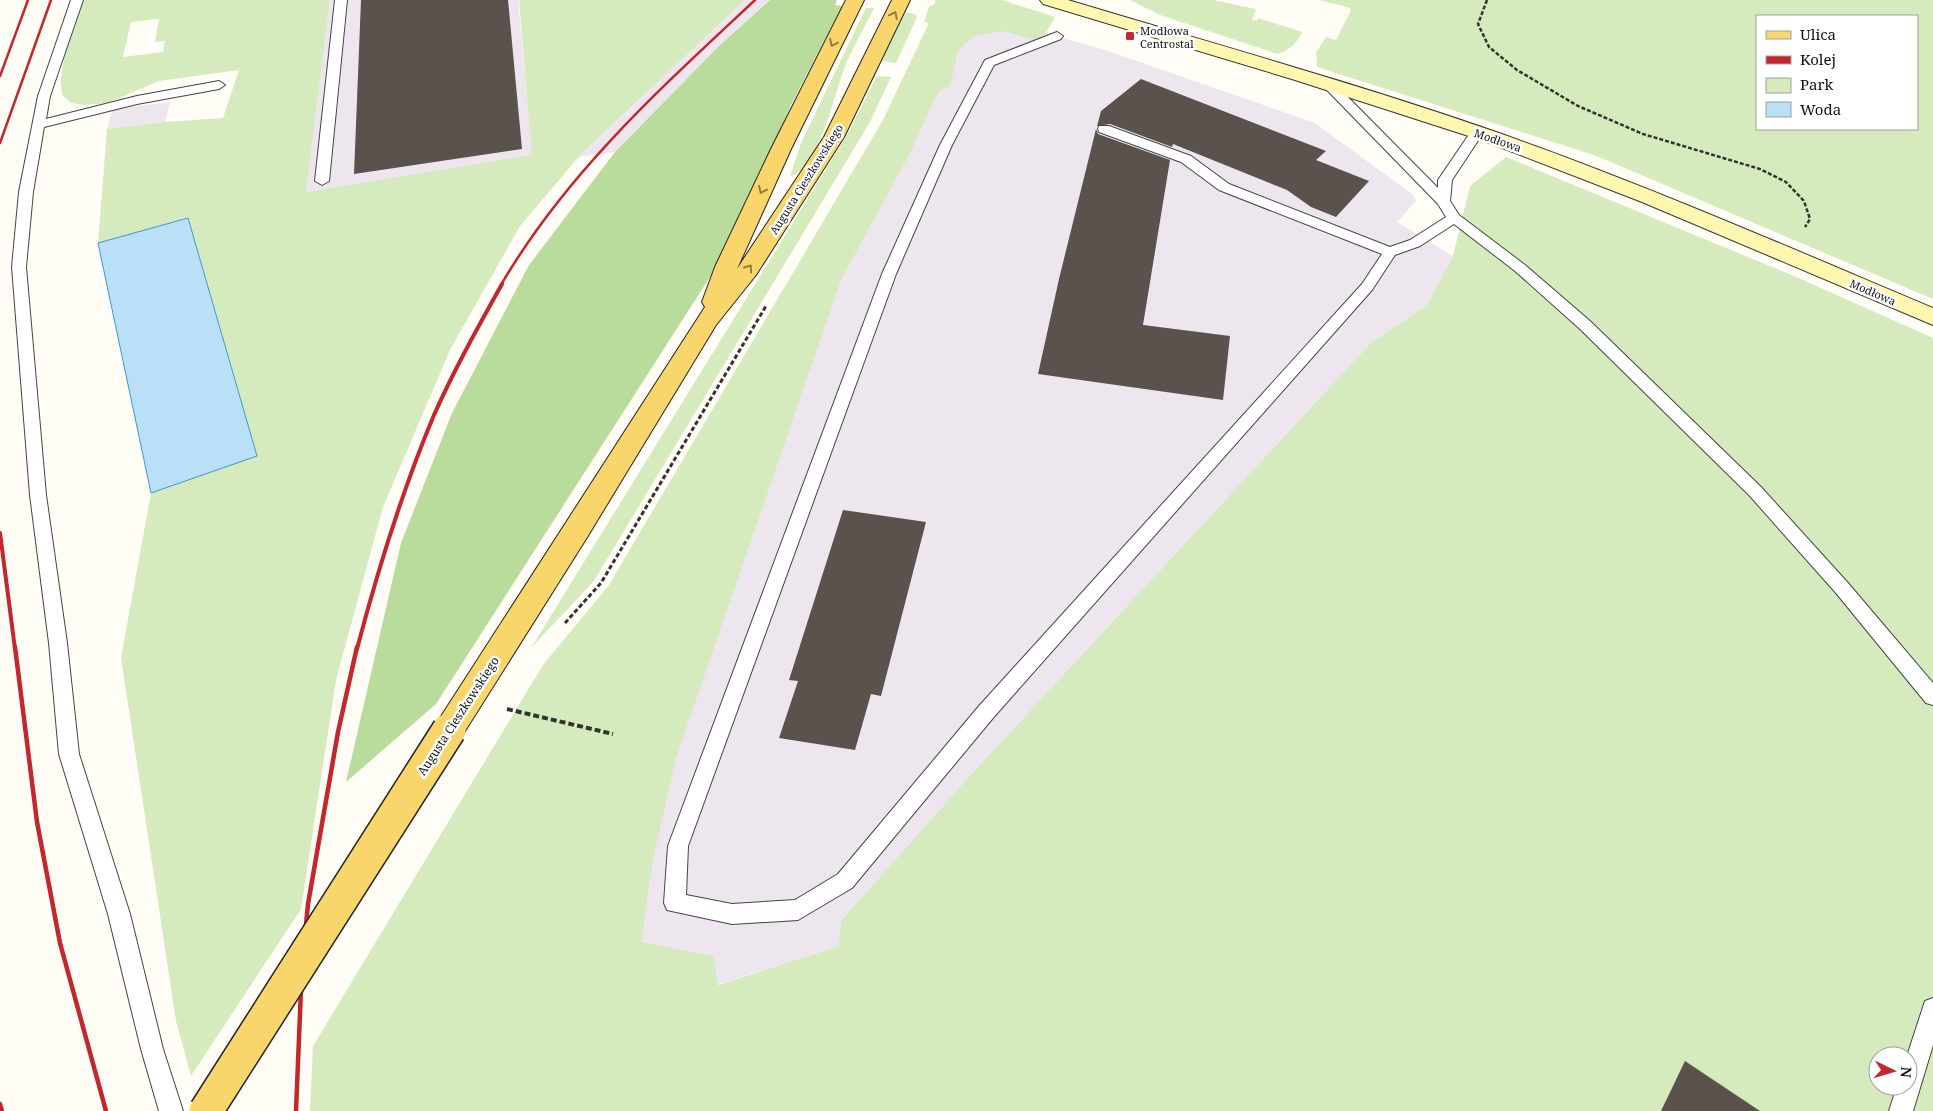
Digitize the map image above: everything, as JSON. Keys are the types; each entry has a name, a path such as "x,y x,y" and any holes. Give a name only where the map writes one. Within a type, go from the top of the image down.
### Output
{"main road":[{"name":"Augusta Cieszkowskiego","path":"707,320 726,267 769,174 855,0"},
{"name":"Augusta Cieszkowskiego","path":"206,1111 576,532 707,320 748,270 834,137 901,0"}],"street":[{"name":"Modłowa","path":"1049,0 1328,84 1552,159 1703,218 1933,318"}],"lane":[{"path":"77,0 44,96 26,192 19,267 38,495 58,643 69,754 119,914 152,1049 171,1111"},
{"path":"322,181 341,0"},
{"path":"1057,36 989,63 946,145 893,265 678,846 675,904 732,914 798,910 845,881 986,712 1367,287 1390,252 1415,243 1454,218"},
{"path":"1328,84 1442,201 1454,218 1520,268 1585,325 1710,445 1797,536 1933,698"},
{"path":"40,125 138,100 219,85"},
{"path":"1104,129 1186,159 1224,187 1390,252"},
{"path":"1442,201 1445,180 1477,133"},
{"path":"1900,1111 1933,1009"}],"path":[{"path":"1487,0 1478,24 1489,47 1517,70 1578,106 1643,134 1760,169 1786,182 1804,201 1810,219 1790,256"},
{"path":"562,626 601,583 767,303"},
{"path":"508,701 504,709 613,734"}],"shaded area":[{"path":"330,0 518,0 533,155 583,152 745,0 770,0 717,48 615,152 305,192"},
{"path":"989,17 1108,51 1315,123 1412,194 1416,201 1397,222 1453,256 1427,305 1372,342 839,946 382,1091 836,261 934,87 943,62"},
{"path":"170,102 165,122 107,129 113,109"}],"green space":[{"path":"84,0 330,0 306,192 532,155 519,0 745,0 583,152 520,226 450,350 383,507 336,680 301,909 191,1076 176,1021 121,658 151,493 257,456 188,218 98,243 107,129 223,118 239,70 159,81 107,103 84,105 71,103 62,95 62,71 67,47","holes":["159,19 155,42 165,41 163,52 123,57 131,22"]},
{"path":"770,0 837,0 835,5 842,6 791,105 748,203 710,277 436,704 346,782 401,543 452,413 529,265 615,152 717,48"},
{"path":"935,0 1002,0 1055,17 1039,41 1003,31 975,36 958,50 950,87 940,90 932,104 911,151 841,280 676,758 653,859 641,942 713,956 718,985 839,946 841,921 970,776 1372,342 1427,305 1453,256 1470,186 1506,157 1794,276 1933,338 1933,1111 310,1111 313,1046 543,665 609,585 883,120 929,23 924,22 929,7 935,4"},
{"path":"1130,0 1213,0 1256,9 1252,20 1257,21 1258,18 1302,32 1292,46 1277,54 1160,15"},
{"path":"1319,0 1933,0 1933,299 1594,155 1317,67 1316,53 1326,37 1336,40 1351,10 1350,8"},
{"path":"866,8 874,8 846,64 818,144 801,170 790,177 801,143"},
{"path":"903,12 915,14 917,17 896,63 882,61"},
{"path":"877,76 891,77 870,122 594,581 531,648 847,135"}],"water":[{"path":"188,218 257,456 151,493 98,243"}],"building":[{"path":"361,0 508,0 522,149 354,174"},
{"path":"1141,79 1326,151 1316,160 1369,181 1336,217 1311,207 1287,190 1173,144 1172,147 1110,124 1097,126 1101,111"},
{"path":"1096,129 1098,134 1170,160 1143,325 1230,336 1223,400 1038,374"},
{"path":"843,510 926,522 881,696 871,694 855,750 779,738 798,681 789,680"},
{"path":"1685,1061 1760,1111 1661,1111"}],"railway":[{"path":"0,76 28,0"},
{"path":"0,143 51,0"},
{"path":"501,285 527,244 585,169 650,99 755,0"},
{"path":"357,649 391,530 422,444 450,382 502,284"},
{"path":"0,533 15,649"},
{"path":"15,647 37,822 60,943 106,1111"},
{"path":"296,1111 302,965 308,904 338,732 357,647"},
{"path":"0,1104 2,1111"}],"place":[{"name":"Modłowa Centrostal","path":"1130,36"}]}
